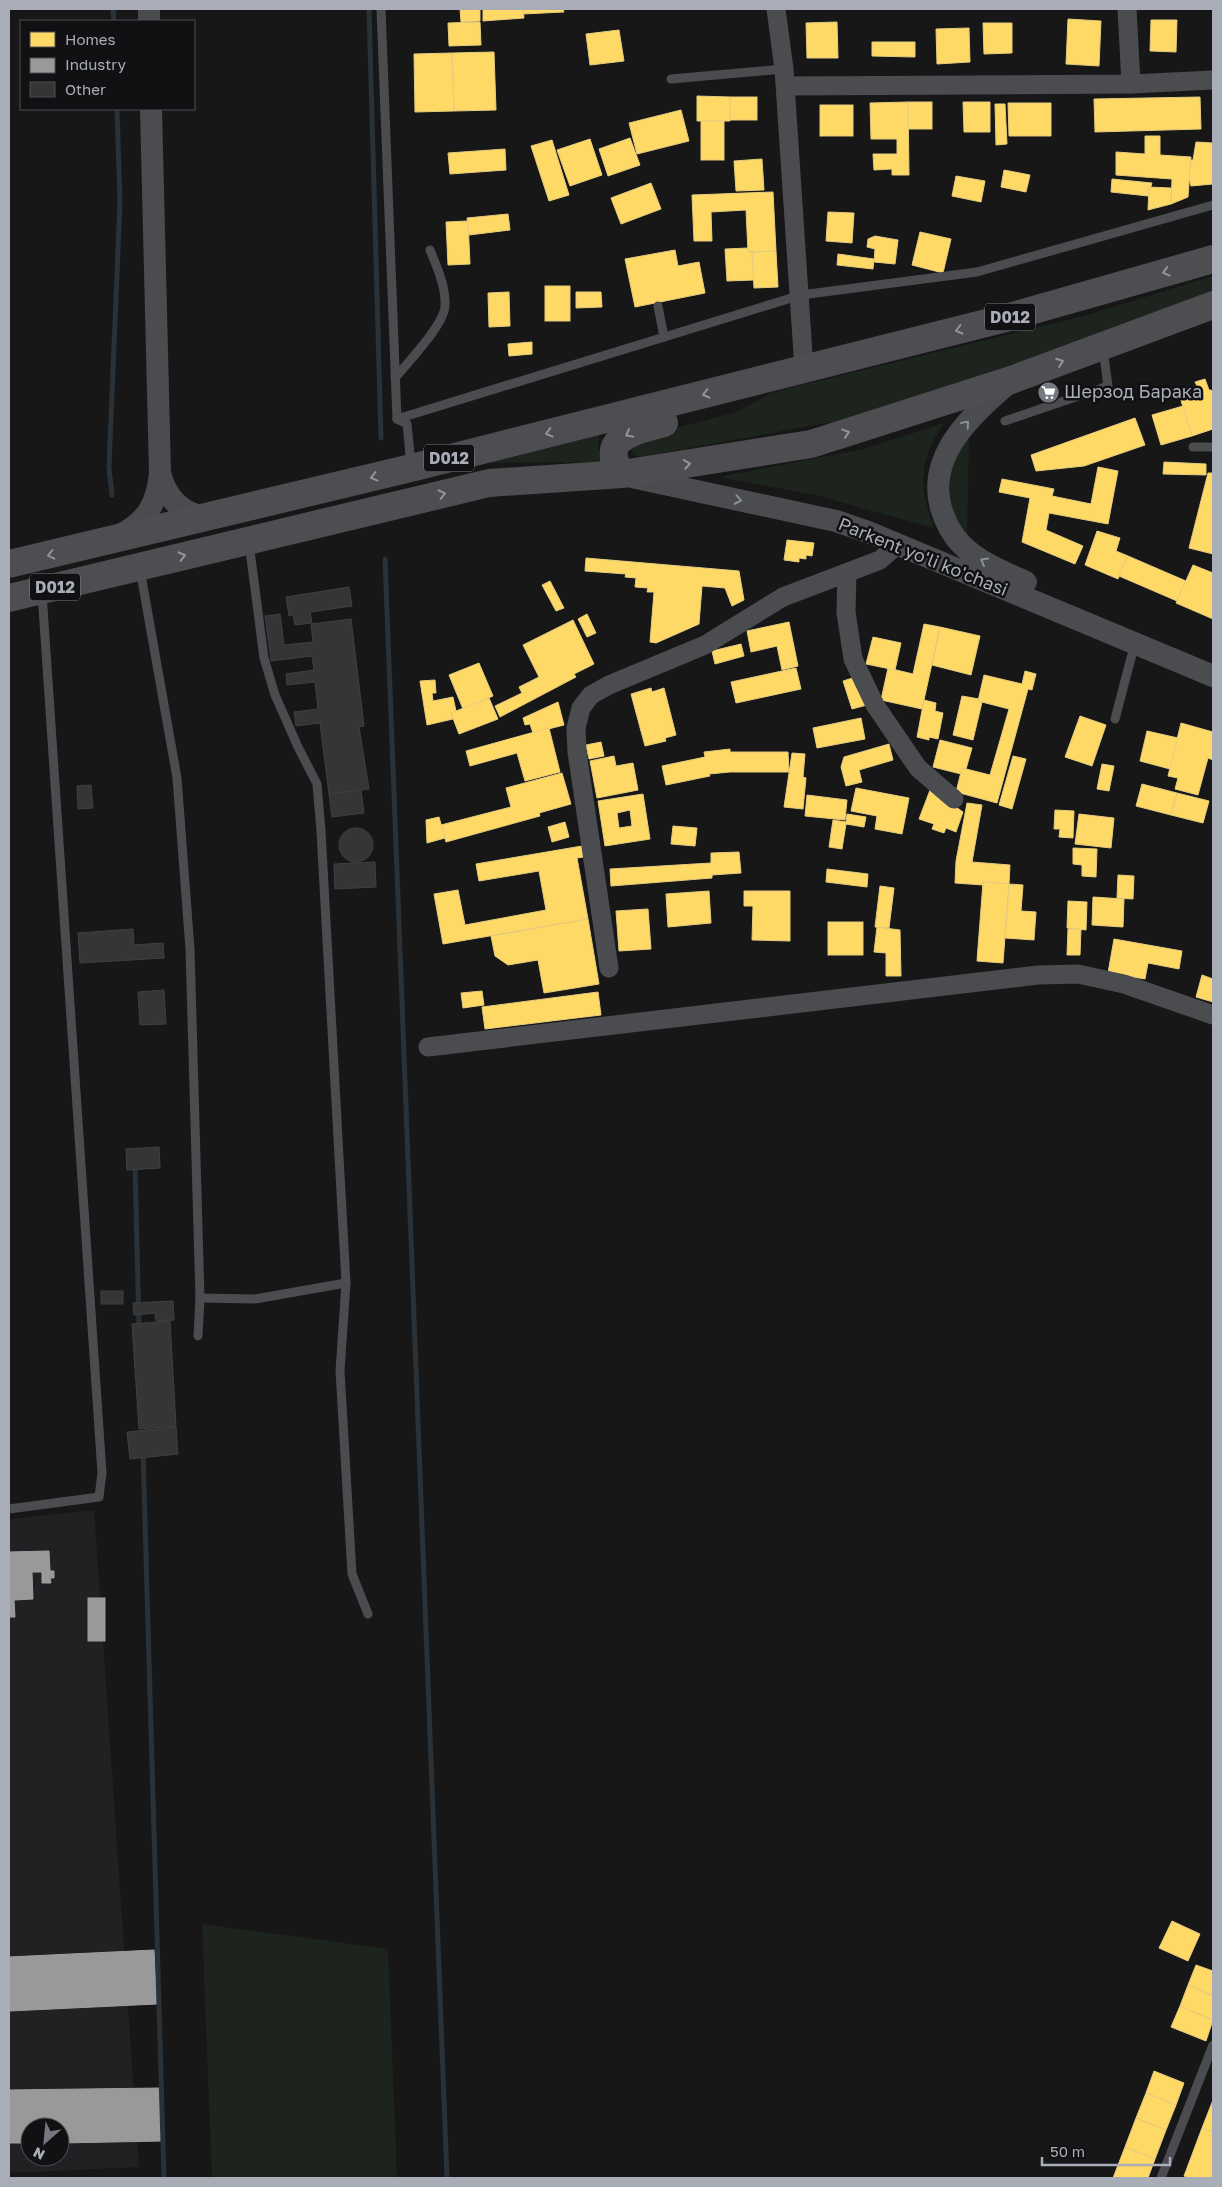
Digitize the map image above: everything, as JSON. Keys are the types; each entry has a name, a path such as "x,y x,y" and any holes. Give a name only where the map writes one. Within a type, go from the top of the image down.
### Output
{"highway":[{"name":"D012","path":"9,564 411,468 1002,319 1213,259"},
{"name":"D012","path":"9,598 488,483 622,474 811,444 1014,379 1213,305"},
{"path":"622,474 615,460 615,450 624,435 632,431 718,410 804,369"}],"street":[{"path":"776,9 785,78 801,295 804,369"},
{"path":"1128,9 1131,84"},
{"path":"785,78 1131,84 1213,80"},
{"path":"93,544 118,536 137,525 156,499 160,473 151,110"},
{"path":"1014,379 969,420 950,445 940,472 940,502 951,533 961,545 981,560 1043,590 1213,663"},
{"path":"160,473 167,493 172,500 185,510 205,517"},
{"name":"Parkent yo'li ko'chasi","path":"622,474 836,521 898,544 1213,676"},
{"path":"609,968 577,752 576,728 580,708 591,695 609,685 705,645 783,597 880,560 898,544"},
{"path":"847,573 846,612 853,659 875,705 918,768 954,799"},
{"path":"428,1046 1038,975 1078,974 1124,984 1213,1015"}],"lane":[{"path":"381,9 397,419"},
{"path":"671,79 785,78"},
{"path":"397,419 801,295 977,272 1213,205"},
{"path":"395,378 433,332 446,307 442,280 430,250"},
{"path":"658,306 664,337"},
{"path":"1005,421 1108,386 1103,346"},
{"path":"397,419 407,424 411,468"},
{"path":"1193,447 1213,447"},
{"path":"248,540 264,658 279,703 317,784 322,830 346,1283 340,1371 352,1574 368,1614"},
{"path":"140,566 177,788 190,949 200,1298 198,1336"},
{"path":"9,1509 99,1497 102,1473 42,590"},
{"path":"1115,719 1135,643"},
{"path":"200,1298 255,1299 346,1283"},
{"path":"1161,2178 1213,2045"}],"shaded area":[{"path":"1213,276 1213,290 909,402 853,418 641,457 634,455 631,450 636,438 737,412 773,392 1084,316"},
{"path":"944,423 930,449 924,474 925,500 934,528 815,495 719,477 864,449"},
{"path":"599,434 598,448 602,462 487,463"},
{"path":"969,435 967,539 949,504 951,468"},
{"path":"94,1510 139,2167 9,2173 9,1519"},
{"path":"202,1924 388,1949 397,2178 212,2178"}],"building: Homes":[{"path":"460,9 480,9 480,21 461,22"},
{"path":"483,9 523,9 524,18 483,21"},
{"path":"523,9 563,9 564,12 523,14"},
{"path":"1068,19 1101,21 1099,66 1066,64"},
{"path":"1151,20 1177,20 1176,52 1150,51"},
{"path":"480,22 481,45 449,46 448,23"},
{"path":"837,22 838,58 807,58 806,23"},
{"path":"983,23 1012,23 1012,53 984,54"},
{"path":"969,28 970,62 937,64 936,29"},
{"path":"619,30 624,61 590,65 586,34"},
{"path":"872,42 915,42 915,57 872,56"},
{"path":"494,52 496,110 454,111 452,53"},
{"path":"452,53 454,111 415,112 414,54"},
{"path":"697,96 730,97 730,121 697,121"},
{"path":"730,97 757,97 757,120 730,120"},
{"path":"1200,97 1201,129 1095,132 1094,99"},
{"path":"908,102 932,102 932,129 908,129"},
{"path":"908,102 909,175 892,175 892,169 874,170 873,154 897,154 897,139 871,139 870,103"},
{"path":"963,102 990,102 990,132 964,132"},
{"path":"1008,103 1051,103 1051,136 1009,136"},
{"path":"995,104 1005,104 1007,144 996,145"},
{"path":"820,105 853,105 853,136 820,136"},
{"path":"681,110 689,141 637,154 629,123"},
{"path":"701,121 724,121 724,160 701,160"},
{"path":"1145,136 1160,136 1160,155 1191,157 1188,197 1171,204 1172,179 1116,175 1116,152 1145,154"},
{"path":"630,138 640,165 608,176 599,149"},
{"path":"590,139 602,175 570,186 557,150"},
{"path":"552,140 569,195 549,201 531,146"},
{"path":"1196,142 1213,143 1213,184 1191,186 1189,177"},
{"path":"505,149 506,170 450,174 448,153"},
{"path":"762,159 764,190 736,191 734,161"},
{"path":"1004,170 1030,175 1026,192 1001,187"},
{"path":"956,176 985,181 981,202 952,196"},
{"path":"1112,179 1152,183 1148,196 1111,192"},
{"path":"651,183 661,209 621,224 611,198"},
{"path":"1149,187 1171,188 1171,204 1148,210"},
{"path":"773,192 776,251 748,252 746,210 711,212 712,241 694,241 692,195"},
{"path":"828,212 854,213 852,243 826,241"},
{"path":"508,214 510,230 469,235 467,218"},
{"path":"468,221 470,264 448,265 446,222"},
{"path":"920,232 951,239 943,273 912,265"},
{"path":"875,236 898,240 895,264 874,262 875,249 867,247 868,239"},
{"path":"748,248 748,252 752,252 754,280 727,281 725,249"},
{"path":"675,250 678,266 699,262 705,293 635,307 625,259"},
{"path":"776,251 778,287 754,288 752,252"},
{"path":"838,254 874,259 873,269 837,265"},
{"path":"545,286 570,286 570,321 545,321"},
{"path":"509,292 510,326 489,327 488,293"},
{"path":"576,292 601,292 602,307 576,308"},
{"path":"532,342 532,354 509,356 508,344"},
{"path":"1205,379 1209,390 1213,392 1213,429 1192,436 1178,391 1197,386 1195,382"},
{"path":"1183,406 1192,436 1161,445 1152,415"},
{"path":"1135,418 1145,445 1084,466 1036,471 1031,455"},
{"path":"1164,462 1206,464 1206,475 1163,474"},
{"path":"1098,467 1118,471 1108,524 1049,513 1046,530 1083,546 1075,564 1022,542 1030,498 999,492 1002,479 1054,489 1052,496 1091,504"},
{"path":"1208,473 1213,473 1213,554 1189,548"},
{"path":"1097,531 1120,538 1116,551 1128,556 1118,579 1085,565"},
{"path":"787,540 814,543 812,556 806,555 806,559 799,558 799,562 784,560"},
{"path":"1128,556 1186,581 1177,601 1119,576"},
{"path":"586,558 739,571 744,600 732,606 725,588 702,586 699,624 656,643 650,642 654,592 647,592 648,588 635,587 636,578 625,577 626,574 585,571"},
{"path":"1193,565 1213,573 1213,619 1176,603"},
{"path":"550,581 564,608 556,611 542,585"},
{"path":"587,614 596,633 587,637 578,619"},
{"path":"573,620 594,664 574,674 576,677 500,717 495,706 522,693 519,687 539,677 523,645"},
{"path":"789,622 798,666 782,670 777,646 751,652 747,631"},
{"path":"924,624 940,627 922,709 881,700 888,668 913,674"},
{"path":"940,627 980,636 971,675 932,665"},
{"path":"873,637 901,643 895,670 866,664"},
{"path":"741,644 744,656 715,664 712,651"},
{"path":"479,663 493,696 463,709 449,675"},
{"path":"796,668 801,689 736,703 731,682"},
{"path":"1025,671 1036,674 1032,690 1028,689 997,803 956,792 962,768 990,775 1009,709 978,701 984,675 1022,684"},
{"path":"859,676 867,705 852,709 843,681"},
{"path":"435,680 436,693 432,693 433,701 453,697 456,711 451,713 453,719 427,725 420,681"},
{"path":"651,688 652,692 664,688 676,735 665,738 666,741 645,746 631,694"},
{"path":"962,696 979,699 978,701 982,702 973,740 953,735"},
{"path":"489,698 498,719 459,734 451,713"},
{"path":"924,700 936,703 935,711 943,713 938,739 929,737 929,740 917,737"},
{"path":"558,702 564,725 533,733 530,724 525,725 523,718"},
{"path":"1080,716 1106,725 1092,766 1065,757"},
{"path":"861,718 865,739 817,748 813,728"},
{"path":"1181,723 1213,732 1213,760 1208,758 1198,795 1175,789 1178,778 1168,776"},
{"path":"549,728 560,772 525,781 517,753 470,766 466,751"},
{"path":"1147,731 1178,738 1170,769 1140,761"},
{"path":"940,740 972,748 966,769 962,768 961,774 933,767"},
{"path":"601,742 604,756 589,759 586,745"},
{"path":"889,744 893,760 859,770 862,782 846,786 841,767 844,757"},
{"path":"730,749 730,752 788,752 789,772 709,774 710,776 666,785 662,766 705,757 704,752"},
{"path":"792,753 805,754 803,777 806,778 803,809 784,807"},
{"path":"614,756 616,766 633,763 638,790 597,798 590,761"},
{"path":"1013,756 1026,759 1012,809 999,805"},
{"path":"1102,764 1114,766 1109,791 1097,789"},
{"path":"562,773 571,804 539,813 540,816 446,842 441,825 511,807 506,788"},
{"path":"1142,784 1177,793 1171,815 1136,806"},
{"path":"856,788 909,798 902,834 875,829 877,816 851,811"},
{"path":"930,790 963,812 956,832 946,828 944,833 932,829 934,824 919,819"},
{"path":"1177,793 1209,801 1203,823 1171,815"},
{"path":"643,794 650,839 605,846 598,801","holes":["630,810 632,826 619,828 617,813"]},
{"path":"807,795 847,800 845,820 805,816"},
{"path":"967,803 982,805 972,862 1010,865 1009,884 983,882 983,885 955,883 956,861"},
{"path":"1055,810 1074,811 1073,838 1059,837 1060,829 1054,829"},
{"path":"847,814 866,817 864,827 846,824 842,849 829,847 833,820 846,822"},
{"path":"1079,814 1114,818 1111,848 1075,844"},
{"path":"439,817 445,838 427,843 426,820"},
{"path":"565,822 569,837 552,842 548,827"},
{"path":"673,826 697,828 695,846 671,844"},
{"path":"582,846 584,857 577,858 588,919 443,944 434,894 458,890 465,925 546,910 539,871 479,881 476,864"},
{"path":"1073,848 1097,849 1096,877 1082,876 1082,865 1073,864"},
{"path":"739,852 741,873 712,875 712,878 611,886 610,869 711,863 711,853"},
{"path":"827,869 868,874 867,887 826,882"},
{"path":"1118,875 1134,876 1133,899 1117,898"},
{"path":"983,882 1009,884 1003,963 977,961"},
{"path":"1009,884 1023,885 1021,911 1036,912 1034,940 1005,938"},
{"path":"880,886 894,888 889,928 875,927"},
{"path":"709,891 711,923 668,927 666,894"},
{"path":"744,891 790,891 790,941 752,940 753,906 744,906"},
{"path":"1093,897 1124,899 1123,927 1092,925"},
{"path":"1068,901 1087,902 1086,930 1067,928"},
{"path":"648,909 651,949 619,951 616,911"},
{"path":"588,919 599,984 544,993 538,960 508,965 495,956 491,936"},
{"path":"828,922 863,922 863,955 828,955"},
{"path":"877,927 900,930 901,976 886,976 886,953 874,952"},
{"path":"1068,929 1081,929 1080,955 1067,955"},
{"path":"1114,939 1182,951 1179,969 1148,963 1145,979 1108,973"},
{"path":"1202,975 1213,979 1213,1002 1196,997"},
{"path":"482,991 484,1005 463,1008 461,993"},
{"path":"598,992 601,1015 485,1029 482,1007"},
{"path":"1172,1921 1200,1934 1188,1961 1159,1948"},
{"path":"1196,1965 1213,1971 1213,1996 1188,1985"},
{"path":"1188,1985 1213,1996 1213,2020 1180,2006"},
{"path":"1180,2006 1213,2020 1206,2041 1171,2027"},
{"path":"1154,2071 1184,2083 1176,2105 1146,2093"},
{"path":"1146,2093 1176,2105 1166,2130 1136,2118"},
{"path":"1213,2100 1213,2132 1202,2128"},
{"path":"1136,2118 1166,2130 1155,2159 1125,2147"},
{"path":"1202,2128 1213,2132 1213,2178 1190,2178 1184,2176"},
{"path":"1125,2147 1155,2159 1148,2178 1113,2178"}],"building: Industry":[{"path":"49,1551 50,1571 54,1571 54,1578 50,1578 51,1583 42,1583 42,1572 32,1572 33,1599 14,1600 15,1617 9,1617 9,1552"},
{"path":"88,1598 105,1598 105,1641 88,1641"},
{"path":"154,1950 157,2004 9,2011 9,1957"},
{"path":"161,2088 162,2141 70,2143 70,2117 20,2117 20,2143 9,2143 9,2090"}],"building: Other":[{"path":"349,587 352,606 310,612 312,623 295,625 293,615 289,616 286,597"},
{"path":"280,614 284,645 313,642 311,624 351,619 364,726 359,727 369,789 329,794 320,723 296,726 294,712 318,709 315,682 287,685 286,674 314,670 312,656 271,661 265,616"},
{"path":"91,785 93,808 78,809 77,786"},
{"path":"361,790 364,813 332,817 329,794"},
{"path":"356,828 368,833 373,845 368,857 356,862 344,857 339,845 344,833"},
{"path":"375,862 376,887 335,889 334,864"},
{"path":"133,929 134,945 163,943 164,958 80,963 78,933"},
{"path":"164,990 166,1024 140,1025 138,992"},
{"path":"159,1147 160,1168 127,1170 126,1149"},
{"path":"101,1291 123,1291 123,1304 101,1304"},
{"path":"173,1301 174,1320 156,1321 155,1313 134,1315 133,1303"},
{"path":"170,1321 176,1426 139,1429 132,1324"},
{"path":"176,1427 178,1454 130,1459 127,1432"}],"waterway":[{"path":"113,9 114,20"},
{"path":"369,9 381,438"},
{"path":"112,495 109,467 120,202 117,110"},
{"path":"385,559 447,2178"},
{"path":"135,1164 139,1328"},
{"path":"143,1452 164,2178"}],"place":[{"name":"Шерзод Барака","path":"1048,392"}]}
